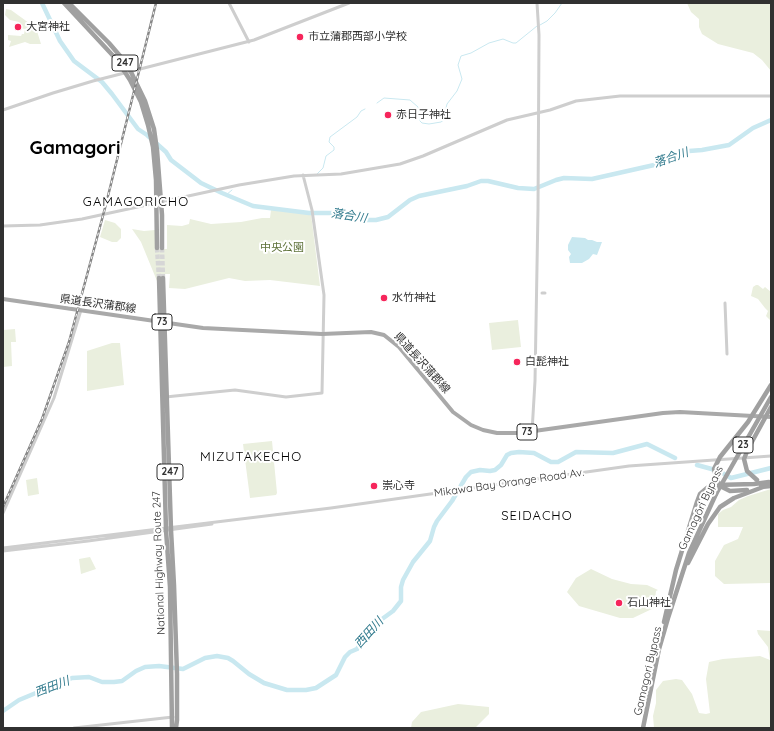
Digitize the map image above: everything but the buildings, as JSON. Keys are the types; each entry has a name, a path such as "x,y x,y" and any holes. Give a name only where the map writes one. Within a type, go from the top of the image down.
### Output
{"highway":[{"name":"247","path":"64,3 117,60 130,80 141,102 153,146 158,202"},
{"name":"247","path":"69,3 109,43 131,72 145,101 156,139 160,248"},
{"name":"National Highway Route 247","path":"161,278 170,588 176,728"},
{"path":"763,487 730,491 722,487 717,481 714,469 720,457 748,422 771,385"},
{"name":"Gamagōri Bypass","path":"644,728 659,649 689,553 717,494 771,397"},
{"name":"Gamagori Bypass","path":"644,728 664,640 687,565 702,526 717,494 771,401"},
{"path":"770,483 756,480 747,471 744,459 771,407"},
{"path":"687,565 708,524 720,507 734,498 770,483"},
{"path":"659,649 673,580 696,502 700,494 707,488 716,485 770,483"},
{"name":"National Highway Route 247","path":"172,728 175,717"}],"main road":[{"name":"県道長沢蒲郡線","path":"3,299 203,328 322,334 371,332 384,335 399,347 453,412 462,419 483,430 497,433 512,434 532,432 663,413 680,412 771,417"}],"street":[{"path":"229,3 249,42"},
{"path":"3,110 100,79 249,42 349,3"},
{"path":"532,432 536,343 538,190 539,26 537,3"},
{"path":"3,226 40,225 75,220 239,185 303,175 341,174 400,164 423,156 495,124 550,110 576,101 620,96 771,96"},
{"path":"165,398 234,390 286,397 322,393 322,334 324,295 312,210 303,175"},
{"path":"725,303 727,354"},
{"path":"3,514 54,398 81,310"},
{"name":"Mikawa Bay Orange Road Av.","path":"3,548 224,522 629,466 771,456"},
{"name":"Mikawa Bay Orange Road Av.","path":"3,551 169,528"},
{"path":"74,728 175,717"}],"green space":[{"path":"687,3 771,3 771,71 762,60 753,53 718,44 702,34 699,27 699,19 691,12"},
{"path":"6,9 11,10 37,31 41,44 30,44 25,42 9,47 11,41 8,40 8,35 21,36 24,34 25,29 20,28 19,22 10,20 5,15"},
{"name":"中央公園","path":"274,209 311,214 320,286 270,280 245,281 229,278 185,289 169,288 170,274 157,274 157,281 141,242 132,229 144,231 155,230 155,249 167,249 167,225 182,226 189,224 190,219 211,224 270,218 271,210"},
{"path":"105,220 115,223 121,229 121,238 117,242 112,242 100,237"},
{"path":"756,285 763,289 765,287 771,292 771,321 766,316 768,311 758,299 751,296 753,287"},
{"path":"518,320 521,347 492,350 489,323"},
{"path":"15,329 16,342 11,342 12,366 3,367 3,330"},
{"path":"112,343 120,343 124,385 87,391 87,351"},
{"path":"272,441 277,493 276,495 250,498 243,444"},
{"path":"37,478 39,494 28,496 26,480"},
{"path":"771,489 771,583 724,584 715,576 715,561 724,545 738,539 743,527 718,527 718,514 731,507 739,500"},
{"path":"90,557 96,569 81,574 79,559"},
{"path":"591,569 612,579 631,584 647,585 658,590 656,591 654,608 633,618 620,618 579,606 567,592 576,578"},
{"path":"757,630 771,631 771,728 654,728 653,716 656,703 656,690 663,681 676,679 682,680 692,694 699,713 706,714 710,713 706,679 709,662 723,659 760,656 770,660 768,647 758,634"},
{"path":"458,704 489,707 489,714 475,728 411,728 412,722 421,712"}],"water":[{"path":"572,237 602,242 597,255 593,254 589,259 582,263 570,263 569,257 571,254 568,250 568,245"}],"waterway":[{"name":"落合川","path":"42,3 60,41 74,61 102,82 138,129 166,152 171,160 201,183 253,206 309,213 333,213 366,220 376,220 388,217 410,200 419,196 467,186 481,181 488,181 518,188 534,189 564,178 592,179 663,163 689,151 729,145 753,128 771,120"},
{"path":"540,25 547,21 562,3"},
{"path":"377,103 384,98 410,100 418,107 420,121 422,123 429,124 441,122 445,119 447,104 457,91 462,79 458,65 461,56 471,53 489,43 503,39 516,43 537,26"},
{"path":"317,174 323,168 326,156 334,150 334,147 329,142 330,137 357,117 361,111 365,109"},
{"name":"落合川","path":"226,195 232,190"},
{"name":"西田川","path":"3,711 19,700 72,678 89,677 102,682 122,681 136,671 145,667 159,666 183,669 205,658 217,656 228,658 264,683 287,690 306,690 316,688 336,675 345,657 350,652 357,649 378,622 393,611 401,601 401,587 403,580 413,562 430,541 437,521 452,501 466,477 471,472 480,470 495,470 501,465 507,455 519,452 534,453 551,462 558,462 576,452 613,453 647,444 675,458"},
{"name":"西田川","path":"697,465 719,471 731,478 771,468"}],"tunnel":[{"path":"157,248 159,278"},
{"path":"162,248 163,278"}],"railway":[{"path":"3,507 42,419 69,342 105,208 156,3"}],"place":[{"name":"大宮神社","path":"18,27"},
{"name":"市立蒲郡西部小学校","path":"300,37"},
{"name":"赤日子神社","path":"388,115"},
{"name":"水竹神社","path":"384,298"},
{"name":"白髭神社","path":"517,362"},
{"name":"崇心寺","path":"374,486"},
{"name":"石山神社","path":"619,603"}],"district":[{"name":"Gamagori","path":"75,148"},
{"name":"GAMAGORICHO","path":"136,202"},
{"name":"MIZUTAKECHO","path":"251,457"},
{"name":"SEIDACHO","path":"537,516"}]}
